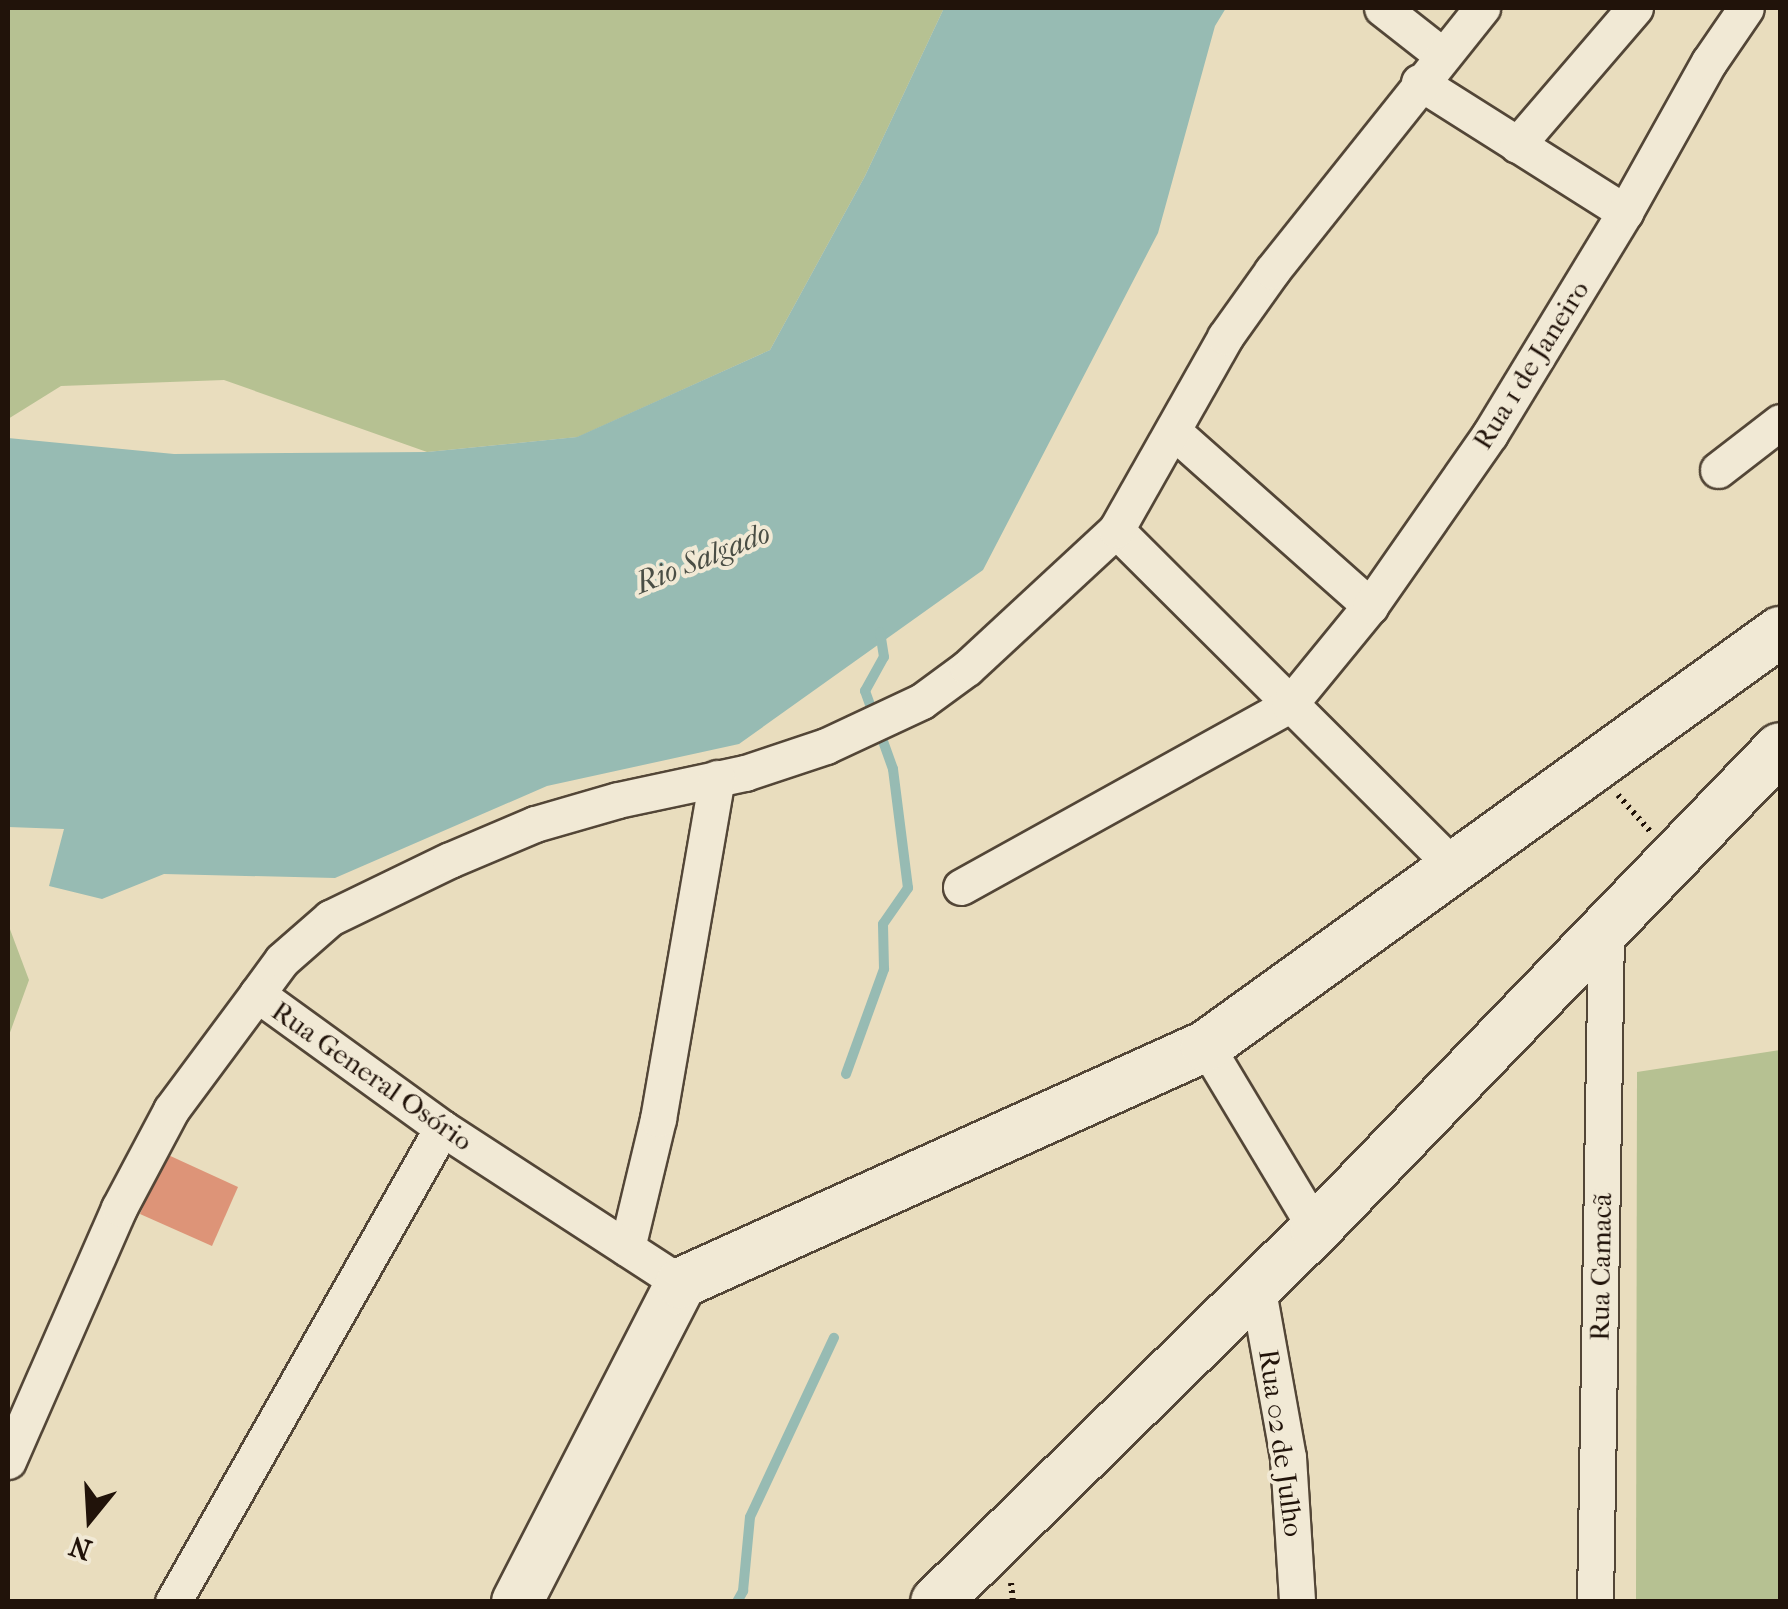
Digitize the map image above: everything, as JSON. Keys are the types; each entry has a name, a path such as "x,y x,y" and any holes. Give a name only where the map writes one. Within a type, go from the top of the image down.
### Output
{"street":[{"path":"1382,8 1442,55"},
{"path":"257,994 304,938 365,900 535,824 756,769 869,728 922,701 968,668 1116,530 1225,337 1272,271 1482,8"},
{"path":"1517,145 1635,8"},
{"name":"Rua 1 de Janeiro","path":"1289,705 1370,606 1490,434 1625,212 1667,132 1746,8"},
{"path":"1420,82 1625,212"},
{"path":"1718,470 1780,422"},
{"path":"1174,431 1370,606"},
{"path":"1116,530 1455,868"},
{"path":"517,1602 681,1283 1206,1046 1780,632"},
{"path":"961,886 1289,705"},
{"path":"936,1602 1316,1229 1780,748"},
{"path":"627,1248 658,1119 717,778"},
{"name":"Rua Camacã","path":"1594,1602 1606,932"},
{"name":"Rua General Osório","path":"8,1460 119,1208 162,1126 196,1073 257,994 442,1128 681,1283"},
{"path":"1206,1046 1316,1229"},
{"path":"173,1602 442,1128"},
{"name":"Rua 02 de Julho","path":"1257,1285 1288,1457 1297,1602"}],"path":[{"path":"1594,768 1675,859"}],"green space":[{"path":"8,8 944,8 865,176 770,350 578,437 427,452 224,380 61,386 8,419"},
{"path":"8,924 29,980 8,1038"},
{"path":"1780,1050 1780,1601 1636,1601 1637,1072"}],"water":[{"name":"Rio Salgado","path":"944,8 1226,8 1215,26 1158,233 983,570 739,744 547,786 335,878 164,874 102,899 49,886 64,829 8,827 8,438 174,454 427,452 577,437 770,350 865,176"}],"building":[{"path":"166,1154 238,1187 212,1246 140,1214"}],"waterway":[{"path":"846,1074 884,969 883,924 908,888 893,769 865,691 884,657 880,632"},
{"path":"737,1602 743,1591 750,1517 834,1338"}]}
